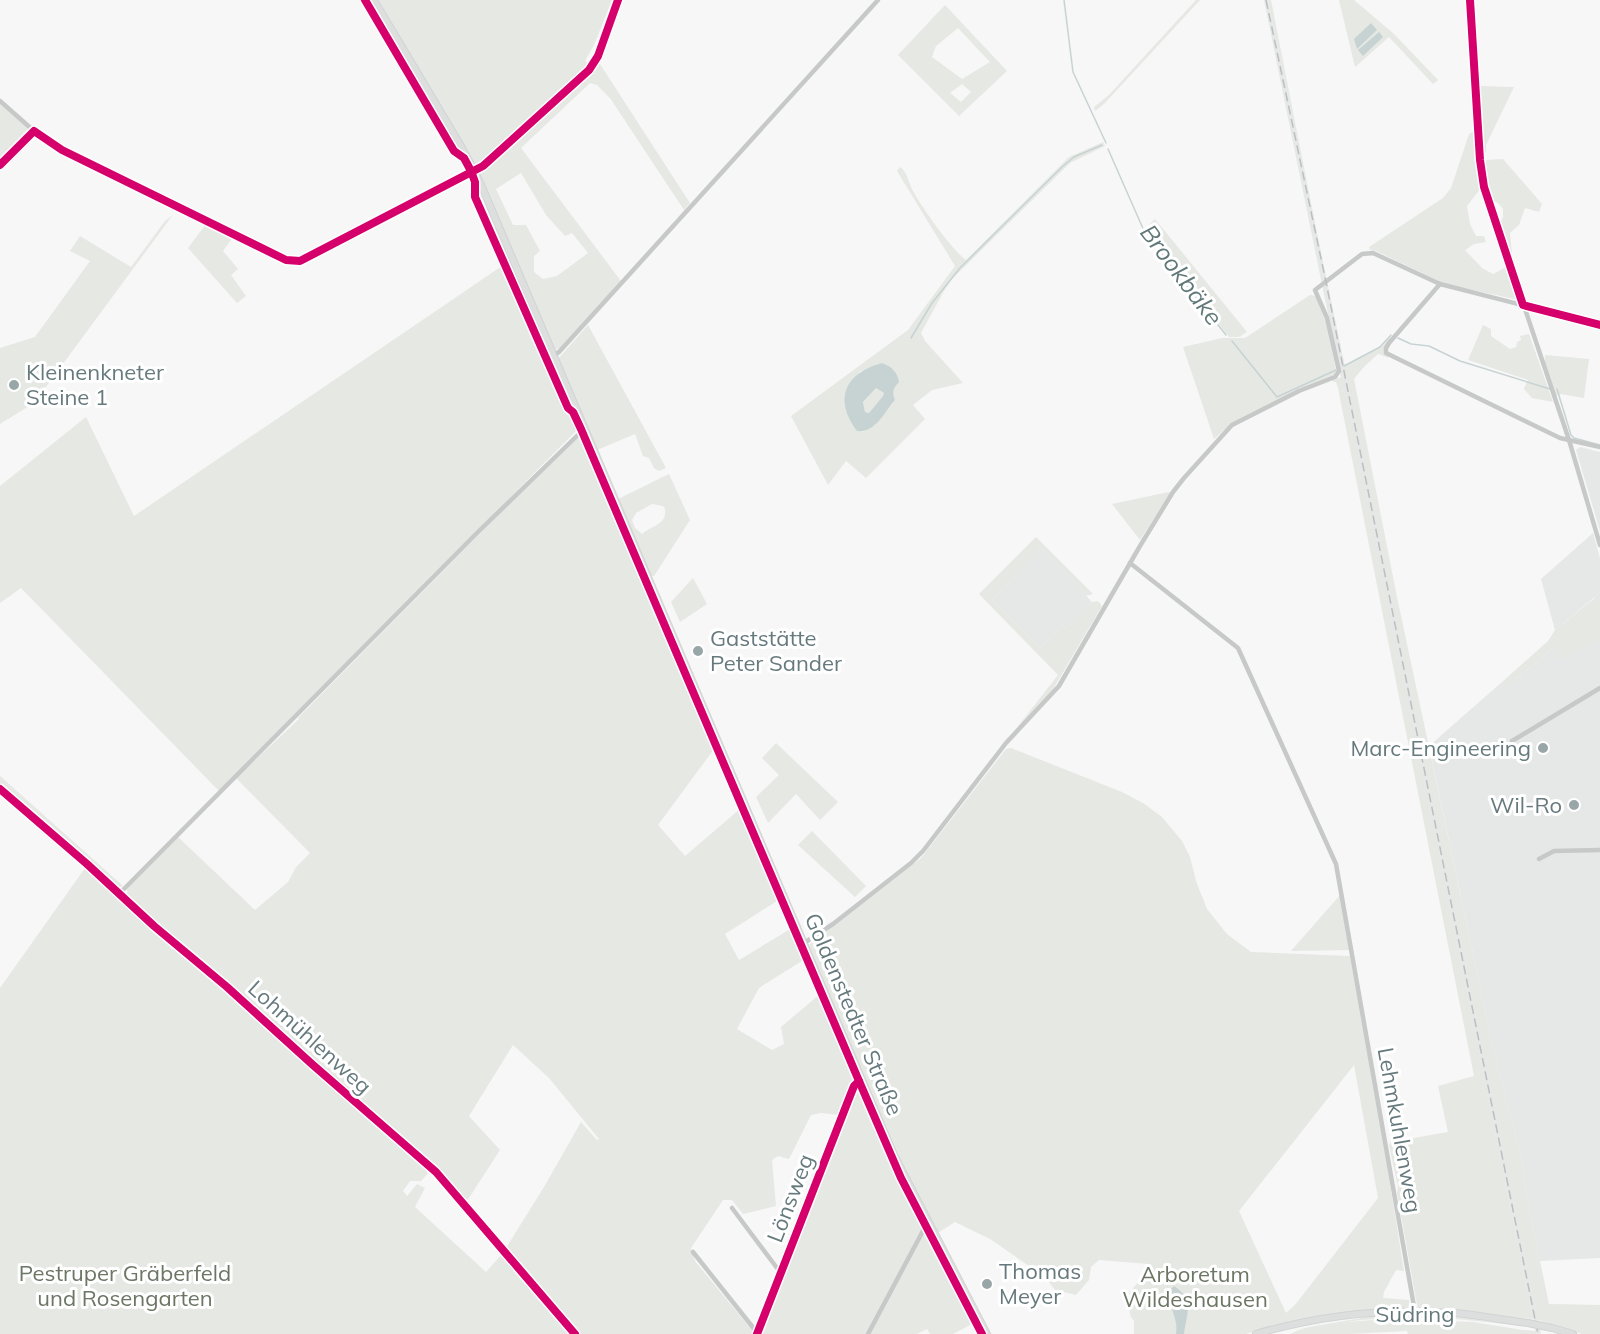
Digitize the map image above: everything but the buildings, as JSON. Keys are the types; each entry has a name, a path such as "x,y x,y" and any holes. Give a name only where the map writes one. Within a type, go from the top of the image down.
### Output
{"main road":[{"name":"Goldenstedter Straße","path":"374,0 474,170 894,1155 987,1334"},
{"name":"Südring","path":"1256,1334 1280,1331 1345,1316 1415,1312 1473,1315 1528,1323 1573,1334"}],"street":[{"path":"0,101 34,131 62,150 293,262 307,258 483,166 589,70 598,56 618,0"},
{"path":"554,355 878,0"},
{"path":"1470,0 1480,159 1484,187 1569,440 1600,545"},
{"path":"0,165 34,131"},
{"path":"804,943 907,867 923,851 1006,743 1059,686 1173,492 1232,425 1299,391 1335,377 1339,371 1327,318 1315,290 1362,254 1368,252 1379,254 1440,285 1600,325"},
{"path":"1440,285 1389,343 1386,352 1509,414 1569,440 1600,447"},
{"path":"119,894 494,516 585,428"},
{"name":"Lehmkuhlenweg","path":"1130,563 1233,643 1242,654 1336,864 1415,1312"},
{"path":"1512,741 1600,688"},
{"name":"Lohmühlenweg","path":"0,789 436,1172 575,1334"},
{"path":"1539,859 1554,851 1600,850"},
{"name":"Lönsweg","path":"758,1332 854,1086 862,1079"},
{"path":"732,1208 777,1268 781,1270"},
{"path":"868,1334 924,1229 929,1226"},
{"path":"693,1252 758,1332"}],"shaded area":[{"path":"1264,0 1268,0 1356,419 1541,1334 1536,1334"},
{"path":"1371,23 1377,30 1357,49 1354,39"},
{"path":"1379,32 1383,37 1363,56 1358,50"},
{"path":"882,363 886,365 895,372 899,382 894,390 895,400 879,421 869,429 857,431 846,408 845,398 852,380 869,367","holes":["876,388 884,393 869,413 865,412 863,402"]},
{"path":"1580,447 1600,452 1600,531 1576,450"},
{"path":"1593,533 1600,558 1600,602 1595,597 1555,630 1541,579"},
{"path":"1041,548 1092,602 1066,629 1062,625 1040,648 992,600"},
{"path":"1600,636 1600,1258 1540,1261 1521,1156 1492,1043 1429,746 1502,682 1507,687 1554,647 1563,659"},
{"path":"1174,1286 1181,1291 1187,1302 1188,1313 1184,1334 1176,1334 1176,1323 1169,1297 1169,1291"}],"green space":[{"path":"379,0 612,0 585,61 591,65 482,164 475,167"},
{"path":"1196,0 1200,0 1095,111 1094,107 1109,95"},
{"path":"1268,0 1271,0 1326,279"},
{"path":"1339,0 1354,0 1394,34 1438,80 1433,84 1389,37 1355,67"},
{"path":"945,5 1007,71 959,116 898,55","holes":["958,28 990,62 962,79 932,57 936,46","962,84 971,92 961,102 950,93"]},
{"path":"598,61 690,203 684,210 610,98 597,85 590,83 521,148 621,281 562,347 555,350 478,172 581,80","holes":["521,173 546,215 565,236 572,233 588,253 557,276 543,279 534,272 534,256 540,251 526,225 513,225 496,189"]},
{"path":"1478,86 1514,87 1486,145 1486,152 1482,152"},
{"path":"0,104 29,129 29,135 20,142 18,141 0,162"},
{"path":"1476,130 1481,188 1467,206 1470,224 1476,236 1484,236 1486,242 1474,244 1465,250 1482,268 1493,274 1508,266 1519,300 1445,284 1370,250 1369,247 1443,198 1451,188 1469,134"},
{"path":"1103,142 1105,146 1070,163 952,279 921,333 925,341 963,383 932,390 913,405 925,419 866,478 846,461 828,485 791,416 908,330 955,266 897,171 900,167 904,171 915,195 928,215 966,260 1069,157","holes":["882,363 895,371 893,394 895,400 875,425 862,432 859,372"]},
{"path":"1503,159 1542,204 1539,212 1525,208 1519,225 1510,233 1513,265 1499,226 1503,217 1503,209 1490,199 1486,186 1485,160"},
{"path":"172,216 34,403 0,424 0,348 35,337 90,261 70,251 80,236 131,267 165,221"},
{"path":"1155,219 1247,332 1239,337 1229,337 1148,233 1146,228"},
{"path":"206,224 233,237 223,251 238,269 231,275 246,296 237,303 188,248"},
{"path":"502,266 567,411 573,414 579,428 219,791 21,588 0,603 0,486 86,417 134,516"},
{"path":"1310,295 1316,296 1328,329 1336,371 1334,375 1234,422 1214,439 1183,347 1222,338 1245,338"},
{"path":"588,325 666,468 659,471 654,468 649,458 643,456 635,434 597,450 558,359"},
{"path":"1483,325 1491,329 1491,336 1510,349 1516,347 1517,342 1521,340 1520,336 1529,334 1553,402 1532,398 1524,389 1528,380 1468,360"},
{"path":"1391,336 1384,349 1389,358 1378,354 1354,379 1397,597 1492,1043 1521,1156 1528,1203 1549,1304 1600,1305 1600,1334 1582,1334 1538,1320 1344,366 1381,347"},
{"path":"1545,355 1589,359 1584,398 1561,394 1556,396 1545,364"},
{"path":"1342,377 1533,1319 1419,1310 1417,1305 1389,1145 1391,1142 1448,1132 1438,1086 1474,1076 1338,388 1336,382 1333,382"},
{"path":"876,388 884,393 883,396 869,413 865,412 863,402"},
{"path":"580,432 714,749 658,825 685,856 740,809 780,899 725,934 739,960 792,928 805,959 759,988 737,1029 772,1050 784,1044 781,1027 820,994 856,1078 840,1115 821,1113 811,1115 789,1159 778,1156 772,1160 776,1206 743,1214 732,1200 723,1200 691,1248 695,1261 755,1334 579,1334 506,1248 581,1122 597,1140 599,1139 549,1078 513,1045 469,1116 500,1150 467,1201 435,1165 314,1063 128,898 127,889 178,837 255,910 288,882 296,867 310,853 236,778 299,719"},
{"path":"669,474 690,520 654,576 650,576 618,499","holes":["652,504 663,506 665,514 661,522 642,534 635,528 632,520 636,513"]},
{"path":"1171,492 1140,540 1112,504"},
{"path":"1036,537 1093,594 1086,596 1041,548 992,600 1040,648 1062,625 1066,629 1092,602 1098,601 1102,606 1052,691 1008,739 1058,675 979,594"},
{"path":"693,578 707,604 680,622 671,602"},
{"path":"1596,597 1600,602 1600,636 1562,660 1554,647 1507,687 1502,682 1548,641 1555,630"},
{"path":"776,743 838,802 820,820 796,794 768,823 756,797 779,775 762,758"},
{"name":"Arboretum Wildeshausen","path":"1011,748 1122,792 1143,803 1162,817 1182,841 1190,857 1207,909 1227,934 1251,952 1350,956 1377,1102 1404,1271 1396,1270 1383,1298 1409,1300 1409,1307 1306,1319 1246,1334 1134,1334 1134,1321 1127,1301 1129,1293 1151,1267 1149,1264 1099,1260 1091,1267 1089,1280 1076,1295 1055,1290 1045,1277 990,1239 955,1222 936,1234 896,1155 809,945 921,858 1006,749","holes":["1354,1065 1378,1198 1295,1305 1286,1313 1239,1211"]},
{"path":"0,776 123,886 116,888 0,786"},
{"name":"Pestruper Gräberfeld und Rosengarten","path":"42,827 431,1170 421,1181 410,1181 403,1191 407,1196 417,1184 425,1188 415,1207 486,1272 503,1253 573,1334 0,1334 0,988 85,868 40,831"},
{"path":"812,831 866,886 855,897 798,845"},
{"path":"1341,894 1350,950 1291,951"},
{"path":"859,1087 924,1226 867,1334 759,1334 853,1090"},
{"path":"923,1233 929,1235 974,1323 953,1334 930,1334 927,1329 917,1334 869,1334"},
{"path":"1415,1315 1415,1317 1361,1320 1293,1330 1367,1317"},
{"path":"1417,1315 1488,1319 1523,1326 1417,1317"},
{"path":"1385,1319 1473,1322 1536,1331 1536,1334 1408,1334 1407,1331 1291,1334 1309,1327"}],"waterway":[{"name":"Brookbäke","path":"1064,0 1073,72 1106,143"},
{"path":"911,338 932,303 960,268 1062,167 1074,157 1102,145"},
{"name":"Brookbäke","path":"1108,149 1145,233 1226,335"},
{"name":"Brookbäke","path":"1344,366 1380,347 1391,335"},
{"name":"Brookbäke","path":"1398,338 1411,344 1429,346 1460,361 1550,389"},
{"name":"Brookbäke","path":"1232,341 1277,397 1336,370"},
{"name":"Brookbäke","path":"1557,389 1571,435 1574,438 1600,445"}],"railway":[{"path":"1266,0 1326,282 1538,1334"}],"cycle path":[{"path":"365,0 454,151 464,158 471,171 475,182 475,197 568,408 573,412 581,429 901,1178 982,1334"},
{"path":"0,165 34,131 62,150 286,260 300,261 483,166 589,70 598,56 618,0"},
{"path":"1470,0 1480,160 1484,187 1523,305 1600,325"},
{"path":"0,789 436,1172 575,1334"},
{"path":"757,1334 854,1086 859,1081"}],"place":[{"name":"Kleinenkneter Steine 1","path":"14,385"},
{"name":"Gaststätte Peter Sander","path":"698,651"},
{"name":"Marc-Engineering","path":"1543,748"},
{"name":"Wil-Ro","path":"1574,805"},
{"name":"Thomas Meyer","path":"987,1284"}]}
